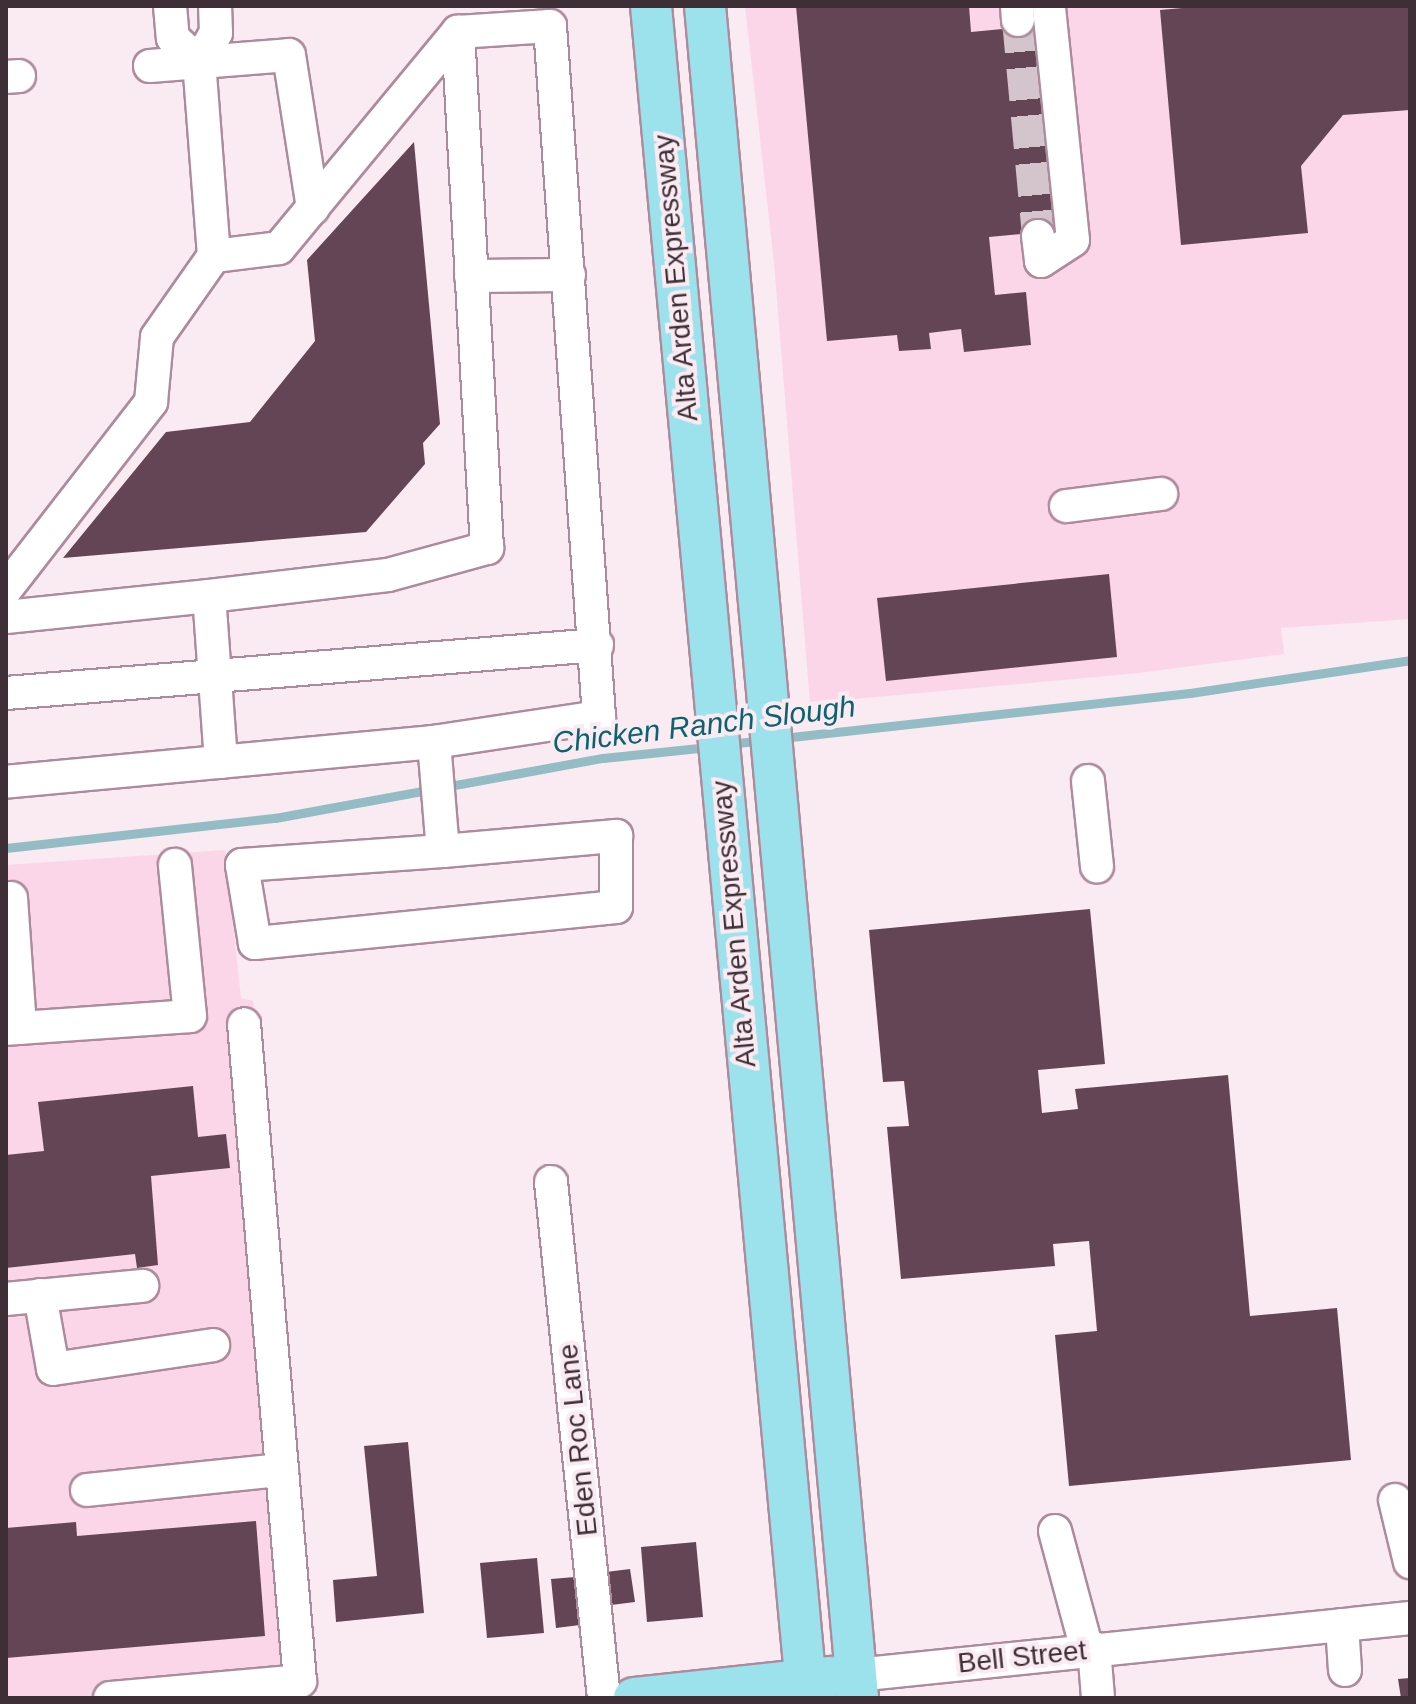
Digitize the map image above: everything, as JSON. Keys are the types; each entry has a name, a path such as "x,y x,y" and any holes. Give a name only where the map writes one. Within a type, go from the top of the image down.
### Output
{"main road":[{"name":"Alta Arden Expressway","path":"651,6 806,1689"},
{"name":"Alta Arden Expressway","path":"705,6 857,1686"},
{"name":"Bell Street","path":"634,1698 857,1686"}],"street":[{"path":"170,6 173,38 199,62"},
{"path":"6,589 151,402 157,337 214,256 199,62 216,33 215,6"},
{"path":"1038,236 1041,261 1073,240 1049,6"},
{"path":"6,782 221,762 435,751 599,717 597,645 550,26 458,32 279,248 214,256"},
{"path":"6,617 388,575 487,548 458,32"},
{"path":"150,66 289,55 313,208"},
{"path":"471,276 569,275"},
{"path":"1066,506 1161,494"},
{"path":"209,596 221,762"},
{"path":"6,693 597,645"},
{"path":"435,751 443,842"},
{"path":"1088,781 1097,867"},
{"path":"616,836 616,907 255,943 242,865 443,842 616,836"},
{"path":"11,898 13,1029 190,1016 175,865"},
{"path":"110,1698 300,1681 244,1024"},
{"name":"Eden Roc Lane","path":"551,1182 604,1698"},
{"path":"6,1299 142,1286"},
{"path":"40,1295 53,1369 213,1345"},
{"path":"87,1490 282,1470"},
{"path":"1395,1500 1410,1562"},
{"path":"1055,1531 1091,1649 1098,1698"},
{"name":"Bell Street","path":"857,1686 1091,1649 1410,1618"},
{"path":"1342,1625 1345,1670"}],"shaded area":[{"path":"745,6 1410,6 1410,619 1281,628 1284,654 1138,673 810,703 774,263"},
{"path":"225,850 241,998 253,1001 317,1692 261,1698 6,1698 6,865"}],"building":[{"path":"796,6 969,6 971,32 1044,25 1063,230 989,237 995,295 1026,292 1031,345 964,352 961,329 929,333 931,349 899,351 897,335 827,341"},
{"path":"1205,6 1410,6 1410,110 1343,115 1301,166 1308,233 1181,245 1160,10"},
{"path":"414,142 440,424 423,443 425,464 366,532 63,558 166,432 250,422 315,341 307,260"},
{"path":"1109,574 1117,657 886,681 877,598"},
{"path":"1090,909 1105,1064 1038,1070 1042,1113 1078,1109 1075,1089 1228,1075 1250,1316 1337,1308 1351,1460 1069,1486 1055,1335 1097,1331 1089,1241 1053,1244 1055,1266 901,1279 887,1127 909,1126 904,1081 883,1082 869,930"},
{"path":"193,1086 198,1137 226,1134 230,1168 151,1176 158,1265 137,1268 135,1254 6,1268 6,1155 44,1151 38,1102"},
{"path":"408,1442 424,1613 336,1622 333,1580 377,1576 364,1446"},
{"path":"256,1521 265,1636 6,1658 6,1528 76,1522 77,1536"},
{"path":"696,1542 703,1617 647,1622 641,1547"},
{"path":"537,1558 544,1633 487,1638 480,1563"},
{"path":"630,1569 635,1602 611,1605 606,1572"},
{"path":"575,1577 580,1625 556,1628 551,1579"},
{"path":"1410,1678 1410,1698 1401,1698 1398,1679"}],"waterway":[{"name":"Chicken Ranch Slough","path":"782,738 1190,693 1410,660"},
{"name":"Chicken Ranch Slough","path":"727,744 764,740"},
{"name":"Chicken Ranch Slough","path":"6,848 275,818 603,758 708,747"}],"tunnel":[{"path":"1018,20 1038,236"}]}
